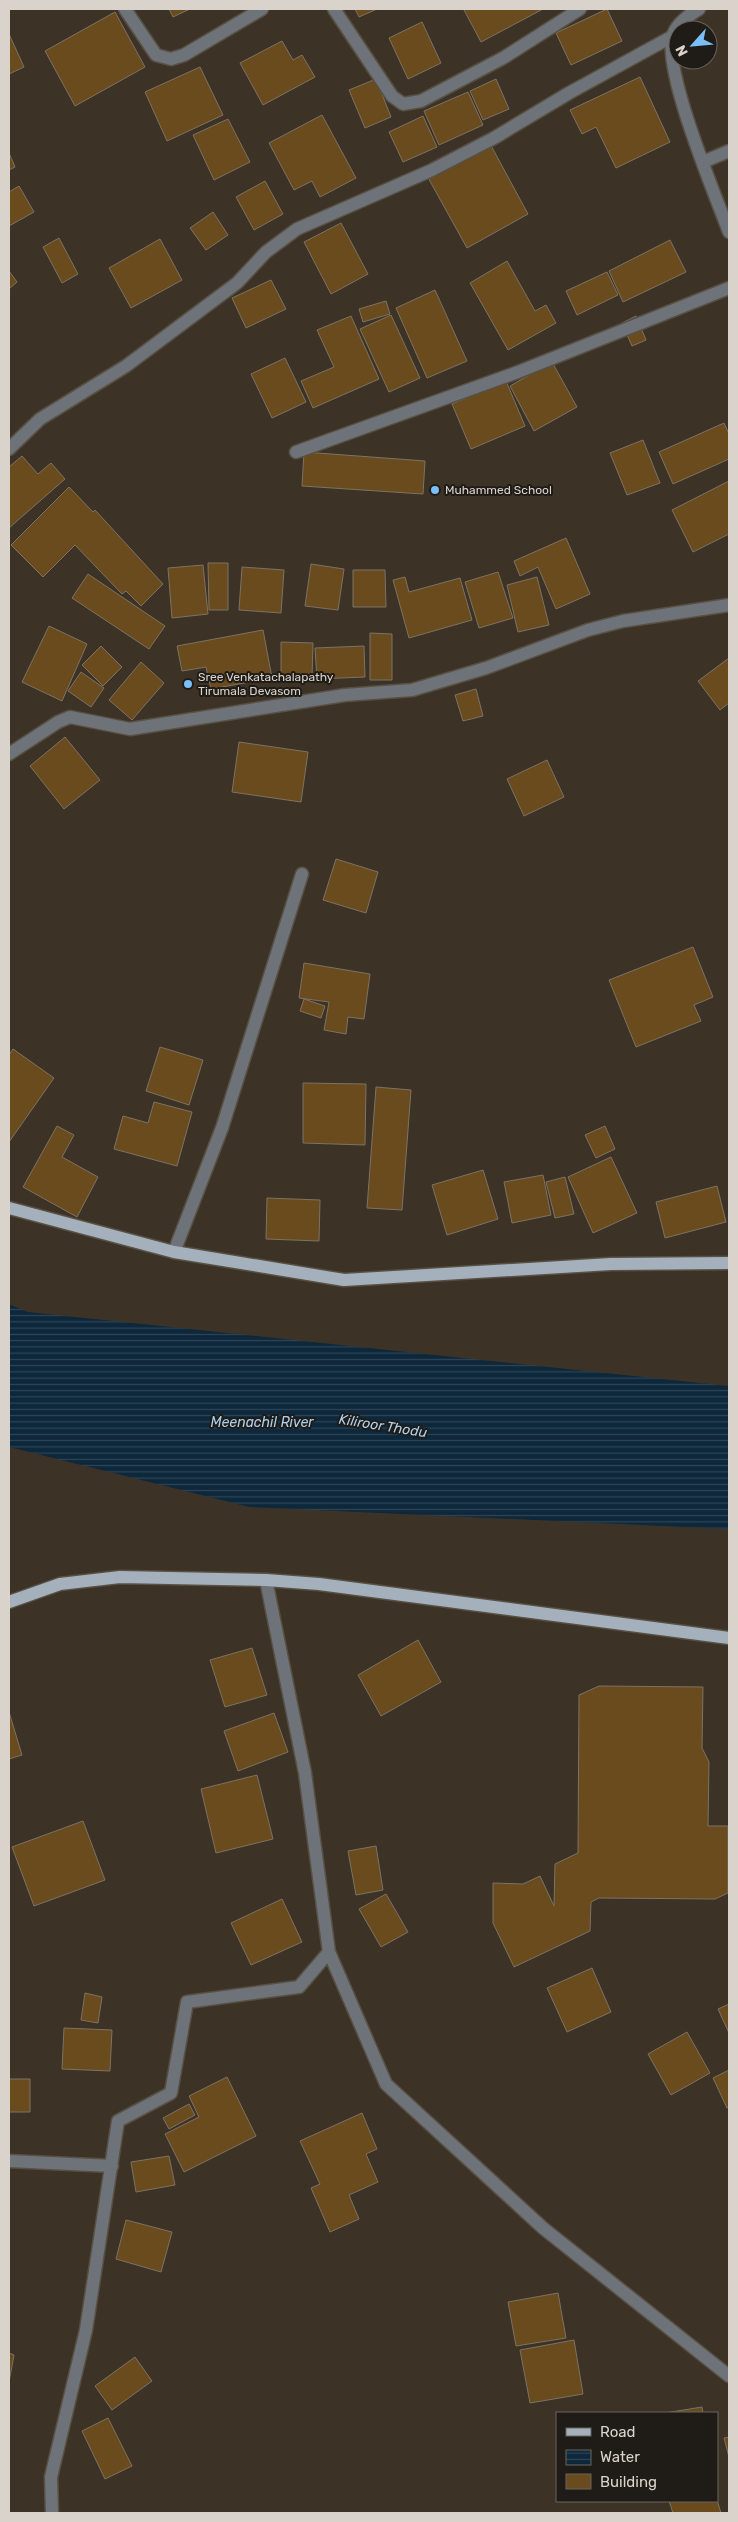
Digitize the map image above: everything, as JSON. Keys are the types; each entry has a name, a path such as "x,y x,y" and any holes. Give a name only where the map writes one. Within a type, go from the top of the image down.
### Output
{"main road":[{"path":"9,1208 174,1252 344,1280 611,1264 729,1263"},
{"path":"9,1602 60,1584 120,1577 266,1580 319,1584 729,1638"}],"street":[{"path":"125,9 156,55 170,59 184,55 262,9"},
{"path":"334,9 392,96 404,104 421,101 502,58 580,9"},
{"path":"685,20 699,9"},
{"path":"9,449 40,419 126,366 237,283 266,252 297,229 432,170 486,142 668,39"},
{"path":"673,70 673,76 729,232"},
{"path":"703,162 729,151"},
{"path":"296,452 518,372 729,288"},
{"path":"9,754 58,722 70,717 130,729 345,695 412,690 486,668 588,630 623,621 729,605"},
{"path":"174,1252 222,1128 302,874"},
{"path":"266,1580 304,1773 329,1952 386,2084 543,2228 729,2376"},
{"path":"52,2513 51,2477 86,2330 118,2121 171,2093 187,2002 299,1987 329,1952"},
{"path":"9,2162 112,2166"}],"water":[{"name":"Meenachil River","path":"9,1304 28,1312 729,1386 729,1529 249,1507 9,1447"}],"building":[{"path":"169,9 190,9 173,17"},
{"path":"355,9 377,9 359,17"},
{"path":"543,9 481,42 464,10"},
{"path":"607,9 622,41 571,65 556,33"},
{"path":"115,12 145,67 75,106 45,51"},
{"path":"422,22 441,63 408,79 389,38"},
{"path":"9,34 24,67 9,74"},
{"path":"282,41 293,60 302,55 315,77 263,105 240,63"},
{"path":"200,67 223,115 167,141 145,92"},
{"path":"640,77 670,142 616,168 596,127 582,134 570,110"},
{"path":"376,79 391,117 365,128 349,90"},
{"path":"496,79 509,109 483,120 470,91"},
{"path":"468,92 483,125 439,145 424,111"},
{"path":"322,115 356,178 320,197 312,181 294,190 269,143"},
{"path":"423,116 437,147 403,162 389,132"},
{"path":"228,119 250,162 214,180 193,135"},
{"path":"488,140 528,214 467,248 426,174"},
{"path":"9,153 15,167 9,170"},
{"path":"265,181 283,214 254,230 236,197"},
{"path":"19,186 34,212 9,226 9,192"},
{"path":"213,212 228,235 206,250 190,228"},
{"path":"341,223 368,274 331,294 304,242"},
{"path":"59,238 78,274 62,283 43,247"},
{"path":"160,239 182,280 131,308 109,268"},
{"path":"670,240 686,272 623,302 609,271"},
{"path":"507,261 535,311 546,305 556,323 508,350 470,283"},
{"path":"9,271 17,282 9,289"},
{"path":"607,272 618,295 577,315 566,291"},
{"path":"271,280 286,309 246,328 232,298"},
{"path":"435,290 467,361 427,378 396,308"},
{"path":"386,301 390,314 363,322 359,309"},
{"path":"391,315 420,378 389,392 360,329"},
{"path":"351,316 379,379 313,408 301,381 334,367 317,330"},
{"path":"636,316 646,340 632,346 622,323"},
{"path":"285,358 306,402 272,418 251,374"},
{"path":"552,362 577,407 534,431 510,386"},
{"path":"506,381 525,426 471,449 452,404"},
{"path":"724,423 729,434 729,459 673,484 659,452"},
{"path":"643,440 660,483 627,495 610,453"},
{"path":"304,452 425,461 423,494 302,486"},
{"path":"22,456 38,474 51,463 65,479 9,528 9,467"},
{"path":"729,481 729,534 693,552 672,510"},
{"path":"69,487 93,512 95,510 163,584 141,606 126,591 122,594 75,545 43,577 11,545"},
{"path":"566,538 590,594 556,609 538,567 520,576 514,561"},
{"path":"208,563 228,563 228,610 209,610"},
{"path":"311,564 344,569 338,610 305,606"},
{"path":"203,565 208,614 172,618 168,568"},
{"path":"242,567 284,570 281,613 239,610"},
{"path":"353,570 385,570 386,607 353,607"},
{"path":"498,572 513,618 479,628 465,582"},
{"path":"88,574 165,626 149,649 72,598"},
{"path":"405,577 409,592 460,578 472,620 409,638 393,580"},
{"path":"537,577 549,625 518,632 507,585"},
{"path":"49,626 87,644 62,701 22,682"},
{"path":"263,630 272,678 211,689 206,667 182,671 177,646"},
{"path":"370,633 392,634 392,680 370,680"},
{"path":"281,642 313,643 312,679 281,678"},
{"path":"101,646 122,667 103,686 82,665"},
{"path":"364,646 365,677 317,679 315,648"},
{"path":"729,658 729,703 720,710 698,681"},
{"path":"141,662 164,683 132,720 109,700"},
{"path":"81,672 104,688 91,707 68,691"},
{"path":"476,689 483,716 463,721 455,695"},
{"path":"65,737 100,780 64,809 30,766"},
{"path":"239,742 308,752 301,802 232,792"},
{"path":"547,760 564,797 524,816 507,779"},
{"path":"336,859 378,872 366,913 323,900"},
{"path":"693,947 713,997 694,1005 701,1021 636,1047 609,980"},
{"path":"304,963 370,974 364,1019 348,1017 346,1034 324,1030 329,1002 299,998"},
{"path":"304,999 325,1006 321,1018 300,1011"},
{"path":"160,1047 203,1060 189,1105 146,1091"},
{"path":"13,1049 54,1078 9,1142 9,1055"},
{"path":"303,1083 366,1084 365,1145 303,1143"},
{"path":"376,1087 411,1090 402,1210 367,1208"},
{"path":"154,1102 192,1112 177,1166 114,1149 123,1116 148,1123"},
{"path":"57,1126 74,1135 62,1157 98,1177 77,1217 23,1187"},
{"path":"605,1126 615,1149 596,1158 585,1135"},
{"path":"611,1157 637,1213 593,1233 568,1177"},
{"path":"483,1170 498,1219 447,1235 432,1185"},
{"path":"543,1175 551,1215 512,1223 504,1182"},
{"path":"565,1177 574,1214 555,1218 546,1182"},
{"path":"717,1186 726,1222 665,1238 656,1202"},
{"path":"267,1198 320,1200 319,1241 266,1239"},
{"path":"418,1640 441,1682 381,1716 358,1675"},
{"path":"252,1648 267,1695 225,1707 210,1660"},
{"path":"599,1686 703,1687 702,1748 709,1762 708,1826 728,1826 728,1893 715,1899 599,1898 591,1902 590,1931 514,1967 493,1923 493,1883 523,1884 540,1876 554,1906 555,1864 578,1853 579,1695"},
{"path":"9,1712 22,1755 9,1759"},
{"path":"274,1713 288,1752 238,1771 224,1731"},
{"path":"257,1775 273,1839 216,1853 201,1789"},
{"path":"83,1821 105,1880 34,1906 12,1847"},
{"path":"376,1846 383,1890 356,1895 348,1851"},
{"path":"386,1894 408,1932 381,1947 359,1909"},
{"path":"282,1899 302,1942 251,1965 231,1923"},
{"path":"592,1968 611,2012 567,2032 547,1988"},
{"path":"85,1993 102,1997 98,2023 81,2020"},
{"path":"729,2004 729,2033 718,2009"},
{"path":"64,2028 112,2030 110,2071 62,2069"},
{"path":"687,2032 710,2073 671,2095 648,2054"},
{"path":"729,2070 729,2107 727,2108 713,2078"},
{"path":"227,2077 256,2136 184,2172 165,2134 199,2117 189,2096"},
{"path":"9,2079 30,2079 30,2112 9,2112"},
{"path":"189,2104 195,2115 169,2129 163,2118"},
{"path":"362,2113 377,2149 366,2154 378,2182 349,2195 359,2219 330,2232 311,2188 320,2184 300,2141"},
{"path":"169,2156 175,2185 136,2192 131,2162"},
{"path":"126,2220 172,2232 161,2272 116,2259"},
{"path":"558,2293 566,2338 516,2346 508,2302"},
{"path":"574,2340 583,2394 530,2403 520,2350"},
{"path":"9,2353 14,2355 9,2382"},
{"path":"135,2357 152,2381 112,2410 95,2386"},
{"path":"702,2407 703,2412 671,2412"},
{"path":"108,2418 132,2466 105,2479 82,2431"},
{"path":"729,2437 729,2457 724,2438"},
{"path":"669,2502 718,2502 721,2513 673,2513"}],"place":[{"name":"Muhammed School","path":"435,490"},
{"name":"Sree Venkatachalapathy Tirumala Devasom","path":"188,684"}],"water label":[{"name":"Kiliroor Thodu","path":"383,1426"}]}
